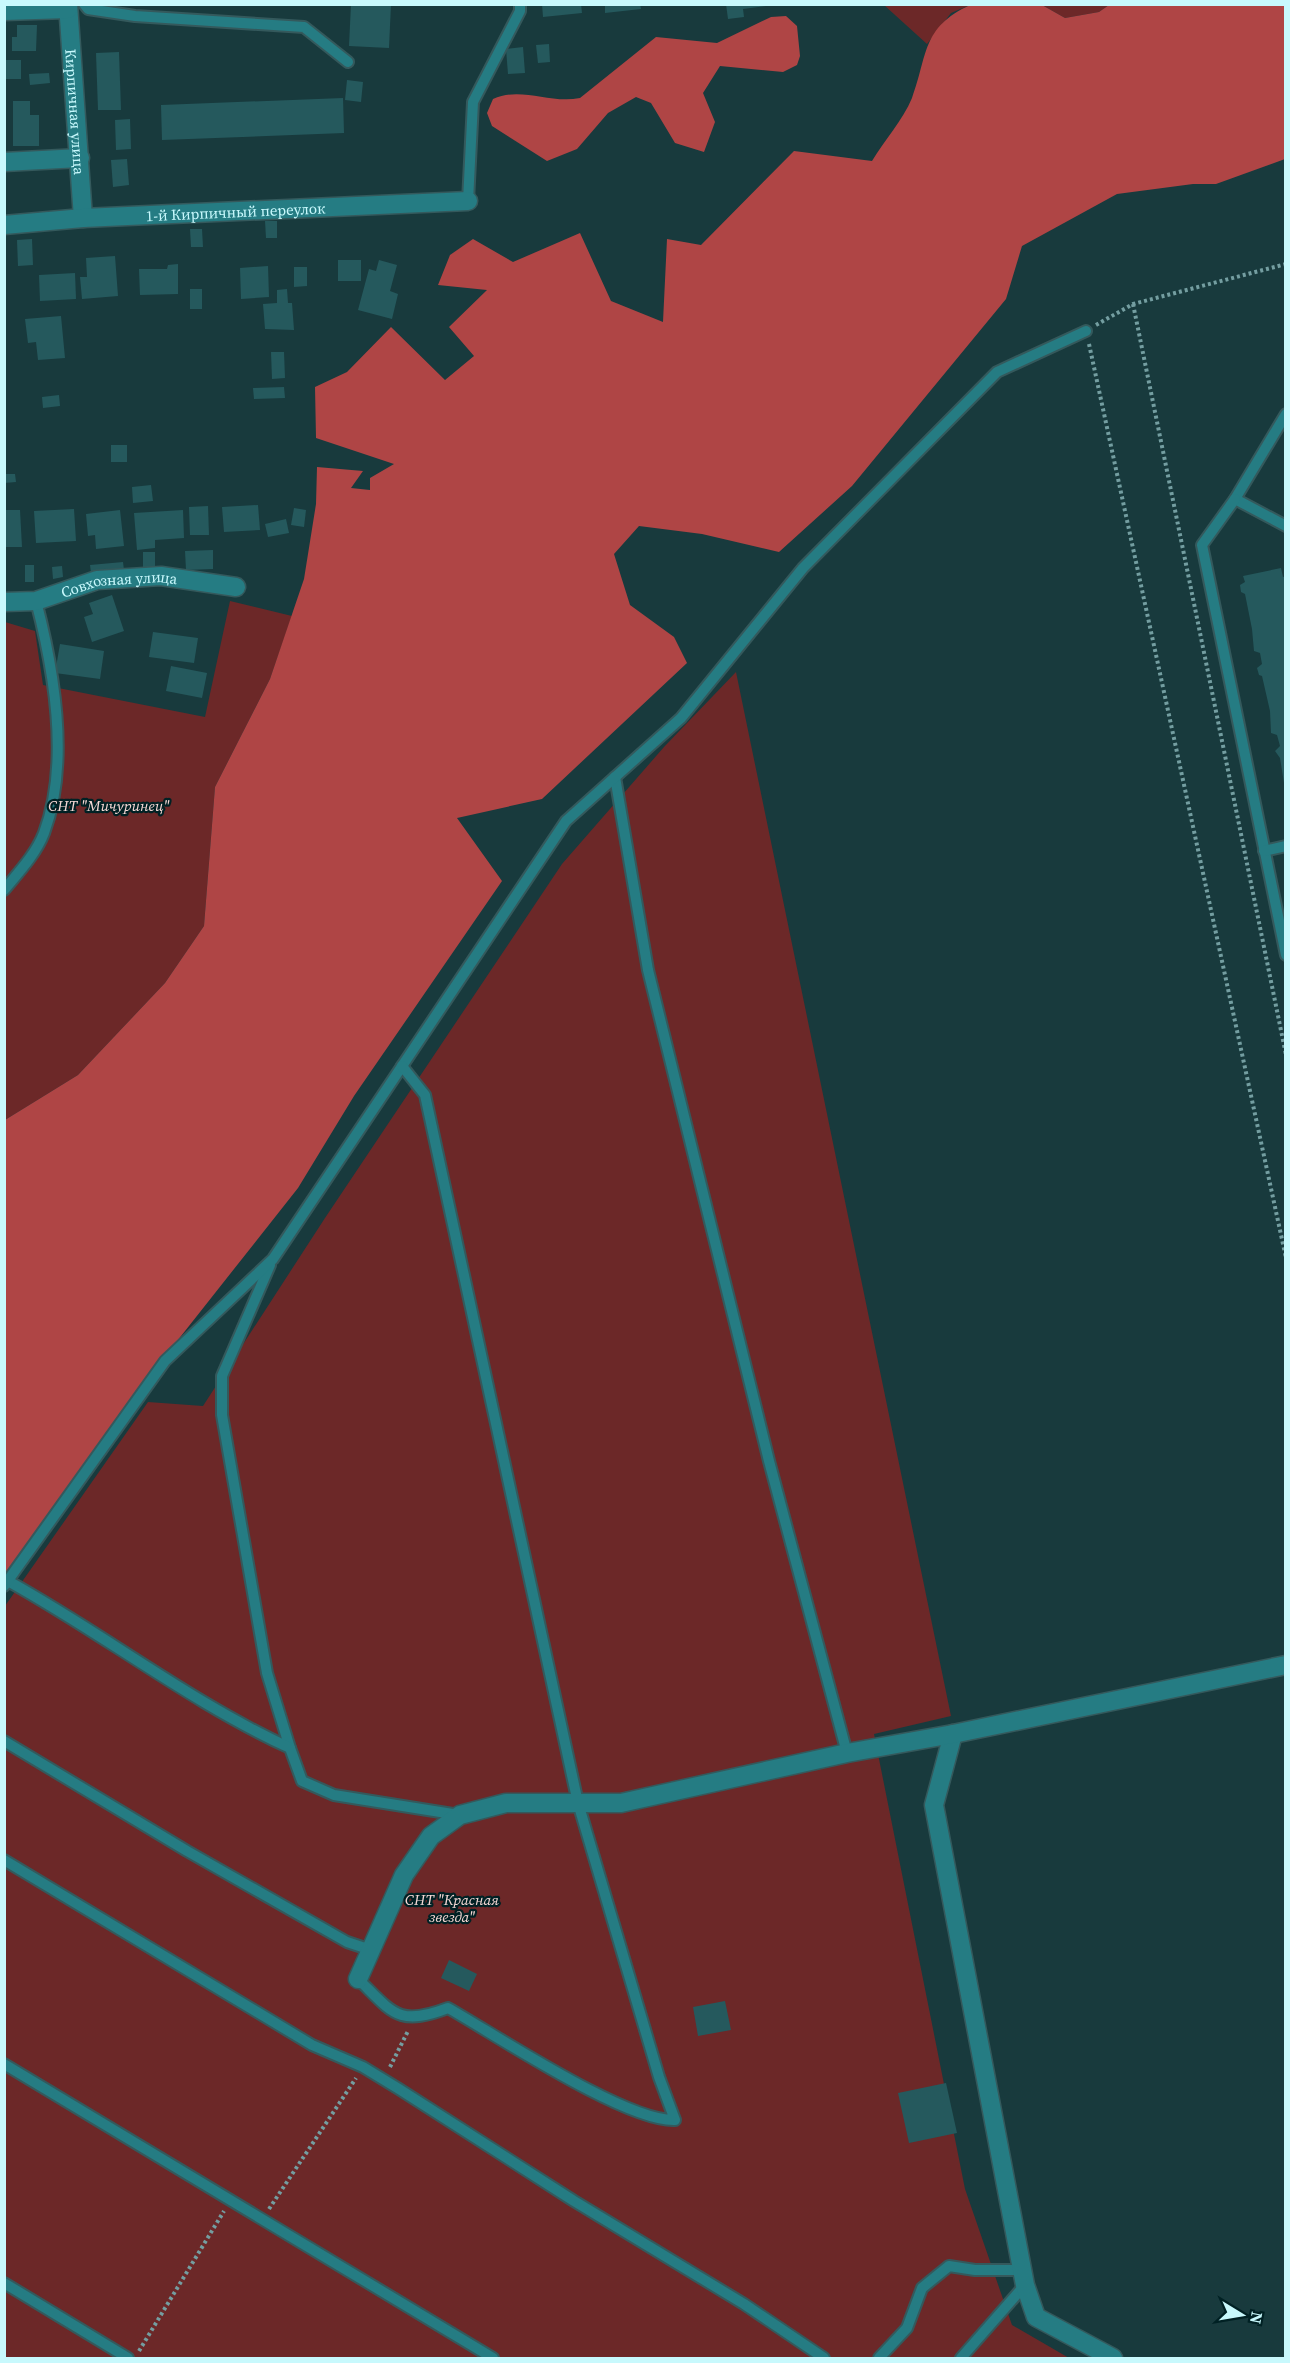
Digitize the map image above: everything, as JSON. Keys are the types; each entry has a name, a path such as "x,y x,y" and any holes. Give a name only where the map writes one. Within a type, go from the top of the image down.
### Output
{"street":[{"path":"4,11 73,6"},
{"name":"Кирпичная улица","path":"73,6 83,218"},
{"path":"4,162 80,158"},
{"name":"1-й Кирпичный переулок","path":"4,225 83,218 468,201"},
{"name":"Совхозная улица","path":"4,602 36,601 97,580 161,576 236,587"},
{"path":"358,1979 404,1875 431,1836 460,1815 506,1803 621,1803 847,1754 1286,1665"},
{"path":"953,1734 934,1805 1023,2277 1036,2317 1113,2358"}],"lane":[{"path":"468,201 473,102 520,11 520,4"},
{"path":"73,6 135,16 304,27 348,62"},
{"path":"460,1815 334,1795 302,1781 267,1673 222,1415 222,1376 273,1259 566,821 681,718 803,568 998,372 1086,331"},
{"path":"1286,414 1235,499 1202,545 1286,955"},
{"path":"1235,499 1286,526"},
{"path":"4,890 44,834 53,801 59,743 44,632 36,601"},
{"path":"615,777 648,970 772,1473 847,1754"},
{"path":"1264,851 1286,846"},
{"path":"358,1979 393,2014 422,2018 448,2008 611,2101 664,2120 675,2120 652,2055 578,1803 425,1095 402,1066"},
{"path":"273,1259 165,1361 6,1584 48,1603 189,1695 290,1748"},
{"path":"4,1741 237,1880 347,1942 371,1950"},
{"path":"4,1860 312,2045 363,2067 574,2201 744,2304 824,2358"},
{"path":"4,2064 493,2358"},
{"path":"879,2358 907,2328 922,2288 949,2266 1023,2277 961,2358"},
{"path":"4,2283 128,2358"}],"path":[{"path":"1286,264 1133,304 1086,331 1286,1258"},
{"path":"1133,304 1286,1055"},
{"path":"384,2080 407,2032 422,2018"},
{"path":"263,2219 363,2067"},
{"path":"134,2358 231,2200"}],"green space":[{"path":"884,5 970,5 951,13 927,44"},
{"path":"1042,5 1109,5 1099,12 1065,18"},
{"name":"СНТ \"Мичуринец\"","path":"230,601 292,616 270,679 215,787 204,926 165,983 78,1075 5,1120 5,622 35,631 43,685 205,717"},
{"name":"СНТ \"Красная звезда\"","path":"736,672 951,1716 874,1734 965,2189 1012,2325 1069,2358 5,2358 5,1606 148,1402 203,1406 325,1218 562,864 664,747"}],"shaded area":[{"path":"970,5 1042,5 1065,18 1099,12 1109,5 1285,5 1285,159 1216,184 1193,184 1117,194 1022,246 1006,299 852,486 779,552 702,534 639,526 614,554 630,605 674,637 687,663 542,799 457,818 502,881 354,1096 298,1188 155,1369 5,1575 5,1120 78,1075 165,983 204,926 215,787 270,679 304,579 316,504 317,467 363,471 351,488 370,490 370,478 394,464 316,438 315,387 347,372 391,327 445,380 474,356 449,327 487,290 438,285 450,255 473,239 513,262 580,233 611,301 663,322 667,239 701,245 794,151 872,161 899,122 912,98 924,56 934,33 954,14"},
{"path":"786,16 797,26 800,56 797,65 783,72 720,66 703,93 715,122 704,152 675,143 651,103 636,97 608,113 577,149 547,161 492,126 487,113 493,99 504,95 557,99 580,98 656,37 717,43 771,17"}],"building":[{"path":"351,4 391,4 389,48 349,46"},
{"path":"542,4 581,4 582,13 543,17"},
{"path":"605,4 640,4 641,9 605,13"},
{"path":"726,4 766,4 766,6 743,9 744,17 728,19"},
{"path":"17,25 37,25 36,51 12,51 12,37 17,37"},
{"path":"549,44 550,62 538,63 536,45"},
{"path":"523,47 525,73 508,74 506,49"},
{"path":"119,52 121,110 98,110 96,53"},
{"path":"4,60 21,60 21,79 4,79"},
{"path":"49,73 50,83 30,85 29,74"},
{"path":"347,80 363,82 361,102 345,100"},
{"path":"343,98 344,133 162,140 161,105"},
{"path":"13,101 30,101 30,115 39,115 39,146 13,146"},
{"path":"130,119 131,149 116,150 115,120"},
{"path":"127,159 129,185 113,187 111,160"},
{"path":"265,221 277,221 277,238 266,238"},
{"path":"190,229 202,229 203,247 191,247"},
{"path":"32,239 33,265 18,266 17,240"},
{"path":"115,256 118,296 82,299 80,277 87,277 86,258"},
{"path":"338,260 361,260 361,281 338,281"},
{"path":"379,260 397,265 390,291 398,294 392,319 358,310 369,269 376,271"},
{"path":"178,264 178,294 140,295 139,269 167,269 168,265"},
{"path":"268,266 269,297 241,299 240,268"},
{"path":"294,267 307,267 307,286 294,287"},
{"path":"75,273 76,299 40,301 39,275"},
{"path":"190,289 202,289 202,309 190,309"},
{"path":"287,289 288,303 292,303 294,330 265,329 263,304 277,303 277,290"},
{"path":"61,316 65,358 38,360 36,342 28,343 25,319"},
{"path":"271,352 284,352 285,378 272,379"},
{"path":"284,387 285,398 254,399 253,388"},
{"path":"59,395 60,406 43,408 42,397"},
{"path":"111,445 127,445 127,462 111,462"},
{"path":"4,474 15,474 16,482 4,483"},
{"path":"151,485 153,501 133,503 132,487"},
{"path":"258,505 260,530 224,532 222,507"},
{"path":"208,506 209,535 190,535 189,507"},
{"path":"294,508 306,510 304,527 291,525"},
{"path":"74,509 76,541 36,543 34,511"},
{"path":"4,510 20,510 22,547 4,547"},
{"path":"120,510 124,546 96,549 95,535 88,536 86,514"},
{"path":"183,510 184,538 155,540 155,548 137,550 134,513"},
{"path":"286,519 289,533 268,537 265,524"},
{"path":"213,550 213,569 186,570 185,551"},
{"path":"143,552 155,552 155,569 143,570"},
{"path":"123,562 124,570 91,573 90,565"},
{"path":"25,565 34,565 34,582 25,582"},
{"path":"62,566 63,577 53,579 52,567"},
{"path":"1281,568 1283,577 1286,576 1284,783 1280,758 1275,751 1280,746 1277,735 1271,733 1270,711 1262,676 1259,675 1257,668 1262,664 1260,653 1254,651 1245,594 1241,592 1240,585 1245,582 1243,576"},
{"path":"112,595 124,631 92,642 84,617 93,614 89,603"},
{"path":"153,632 198,638 194,663 149,657"},
{"path":"60,644 104,651 100,679 55,673"},
{"path":"171,666 207,673 202,698 166,691"},
{"path":"449,1960 477,1974 469,1991 441,1978"},
{"path":"725,2001 731,2030 698,2036 693,2007"},
{"path":"946,2083 957,2133 909,2143 898,2093"}]}
